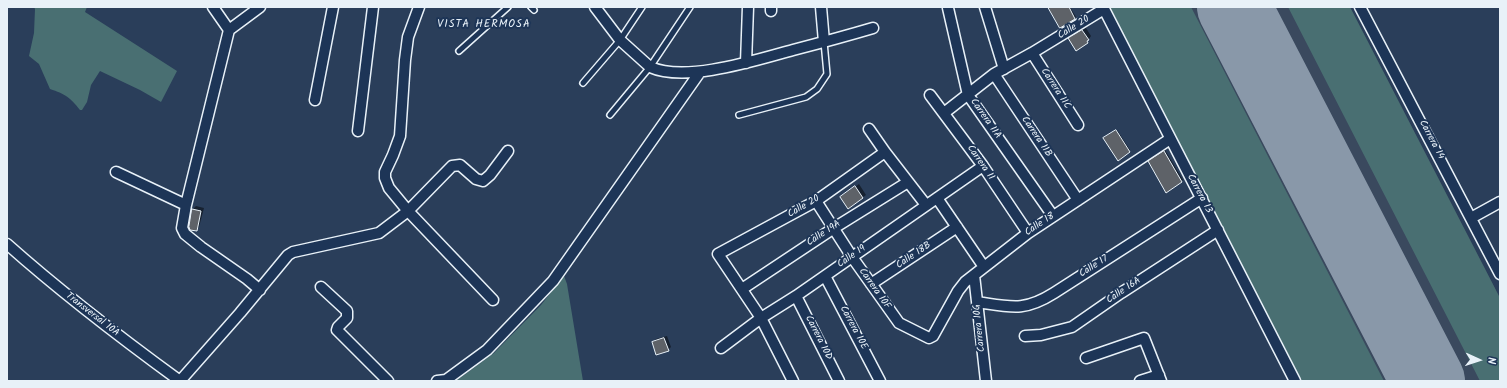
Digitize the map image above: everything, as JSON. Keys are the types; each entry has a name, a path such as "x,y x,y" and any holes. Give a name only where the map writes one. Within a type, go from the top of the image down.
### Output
{"street":[{"path":"213,7 229,30"},
{"path":"260,7 229,30 186,205 182,228 185,234 201,247 247,279 260,290"},
{"path":"315,100 333,7"},
{"path":"358,131 373,7"},
{"path":"419,7 408,37 404,60 400,136 385,172 385,178 389,188 408,211 493,300"},
{"path":"595,7 620,40 650,68 674,72 700,72 746,63 873,28"},
{"path":"746,63 748,7"},
{"path":"821,7 824,42"},
{"path":"985,7 1004,69"},
{"name":"Carrera 14","path":"1360,7 1500,274"},
{"name":"Carrera 11A","path":"948,8 968,94 1053,216"},
{"name":"Calle 20","path":"944,113 994,74 1032,53 1104,8"},
{"name":"Carrera 13","path":"1104,8 1295,381"},
{"name":"Carrera 11C","path":"1032,53 1078,125"},
{"path":"437,381 446,380 487,350 553,281 700,72"},
{"name":"Carrera 11B","path":"994,74 1078,200"},
{"name":"Carrera 11","path":"930,95 983,166 1028,233"},
{"path":"869,129 926,205"},
{"name":"Calle 18","path":"933,336 961,287 974,275 1028,233 1170,139"},
{"path":"180,381 260,290 280,263 288,255 293,252 379,233 408,211 452,166 460,165 476,179 483,181 490,175 508,151"},
{"name":"Calle 20","path":"742,289 718,254 816,201 885,152"},
{"name":"Calle 19","path":"721,348 761,318 796,296 983,166"},
{"path":"116,172 186,205"},
{"name":"Calle 19A","path":"742,289 834,228 908,182"},
{"path":"937,198 984,267"},
{"name":"Calle 17","path":"977,302 1016,307 1035,304 1054,294 1202,198"},
{"name":"Carrera 10F","path":"816,201 852,257 899,323 928,338 933,336"},
{"path":"1471,218 1500,202"},
{"name":"Calle 18B","path":"871,284 957,227"},
{"name":"Calle 16A","path":"1025,336 1041,335 1072,327 1121,292 1218,230"},
{"name":"Transversal 10A","path":"7,244 45,278 180,381"},
{"name":"Carrera 10G","path":"974,275 986,381"},
{"name":"Carrera 10E","path":"825,276 880,381"},
{"path":"321,286 347,312 347,317 337,330 388,381"},
{"path":"742,289 761,318 793,381"},
{"name":"Carrera 10D","path":"796,296 839,381"},
{"path":"1086,358 1144,338 1160,378 1140,381"}],"lane":[{"path":"459,51 508,7"},
{"path":"583,83 620,40 642,7"},
{"path":"610,115 650,68 690,7"},
{"path":"739,115 806,97 817,89 827,74 824,42"}],"shaded area":[{"path":"1110,7 1350,7 1500,298 1500,381 1302,381"}],"green space":[{"path":"34,7 87,7 85,12 177,71 161,102 100,71 91,85 87,102 82,110 80,110 67,96 50,89 39,64 29,56 34,33"},
{"path":"1110,7 1191,7 1384,381 1302,381"},
{"path":"1288,7 1350,7 1500,298 1500,381 1480,381"},
{"path":"564,276 567,284 583,381 456,381 494,353 541,305"}],"building":[{"path":"1048,7 1069,7 1075,19 1060,28"},
{"path":"1082,30 1089,40 1087,41 1088,43 1076,51 1068,38"},
{"path":"1116,130 1130,152 1118,161 1103,138"},
{"path":"1164,151 1182,182 1166,193 1148,161"},
{"path":"855,186 863,198 848,209 840,197"},
{"path":"192,209 201,211 197,231 190,230 189,227"},
{"path":"664,338 669,351 656,355 652,342"}],"runway":[{"path":"1234,7 1428,381"}],"district":[{"name":"VISTA HERMOSA","path":"484,25"}]}
